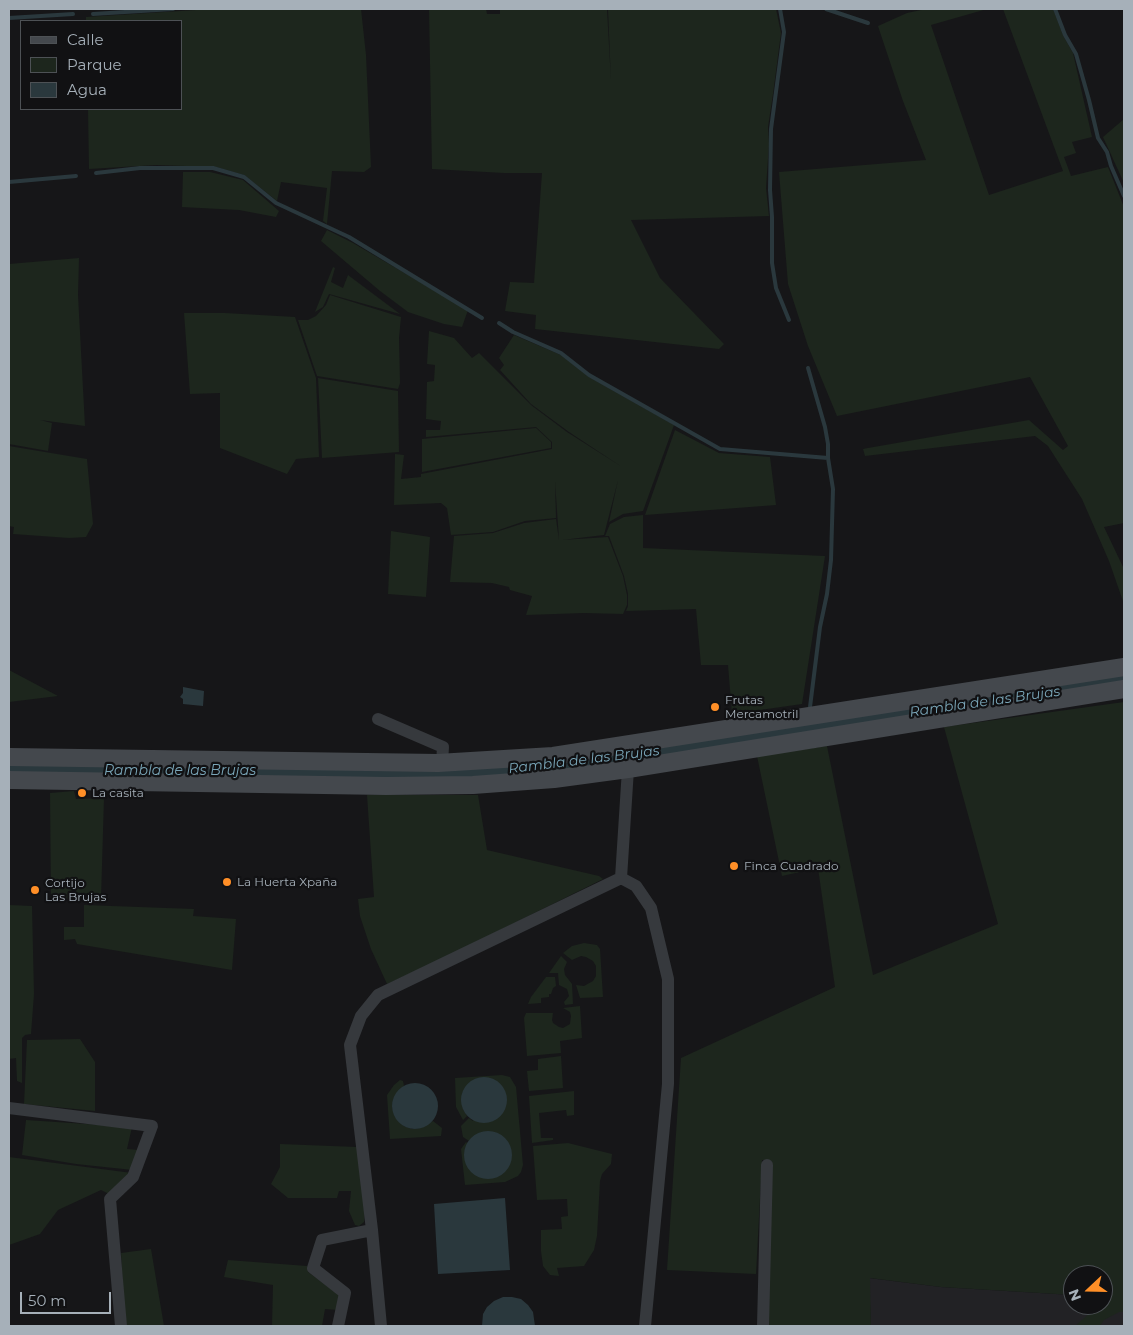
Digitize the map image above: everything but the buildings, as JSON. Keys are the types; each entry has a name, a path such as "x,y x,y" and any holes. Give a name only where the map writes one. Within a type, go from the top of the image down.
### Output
{"street":[{"path":"9,757 442,763 553,756 625,747 1124,667"},
{"path":"9,780 386,786 473,785 554,779 1124,689"},
{"path":"378,719 443,747 442,763"},
{"path":"622,878 628,767 625,747"},
{"path":"381,1326 372,1230 350,1045 361,1016 378,995 622,878"},
{"path":"622,878 636,886 651,908 668,979 668,1084 645,1326"},
{"path":"9,1108 152,1126 133,1177 110,1199 121,1326"},
{"path":"763,1326 768,1165"},
{"path":"338,1326 344,1293 313,1268 322,1240 372,1230"}],"shaded area":[{"path":"869,1278 941,1287 1063,1294 1063,1315 1113,1315 1113,1300 1124,1302 1124,1326 871,1326"}],"green space":[{"path":"212,9 361,9 366,55 371,167 364,172 332,171 327,224 323,221 327,188 281,182 277,201 244,175 216,167 156,165 89,169 88,110 182,110 182,20 86,20 86,17"},
{"path":"429,9 486,9 487,14 500,14 500,9 607,9 611,81 608,9 776,9 781,33 768,127 769,144 766,188 769,216 631,220 660,278 724,344 719,349 535,329 536,315 505,311 510,282 534,283 542,173 432,169"},
{"path":"926,9 987,9 931,25 989,195 1063,171 1003,9 1053,9 1064,37 1073,53 1092,137 1072,142 1076,153 1064,157 1071,176 1108,167 1124,207 1124,523 1104,527 1124,569 1124,604 1109,561 1082,499 1048,446 1035,436 865,456 863,449 1029,420 1063,450 1068,446 1030,377 837,416 808,346 788,284 779,172 926,160 903,101 878,26 907,13"},
{"path":"1124,119 1124,183 1103,137"},
{"path":"183,172 210,172 243,180 279,211 276,217 239,210 182,207"},
{"path":"327,230 353,243 468,310 462,327 444,324 408,312 321,241"},
{"path":"79,258 78,295 85,426 40,420 52,423 48,451 9,444 9,264"},
{"path":"333,267 335,268 331,282 343,288 348,275 400,314 329,294 323,307 315,312"},
{"path":"330,295 401,317 399,338 400,383 398,389 317,376 298,320 308,320 316,316 326,305"},
{"path":"184,313 295,317 316,378 319,457 296,459 287,474 220,448 220,393 190,394"},
{"path":"429,331 454,338 472,358 479,353 531,405 567,432 622,467 531,404 500,370 504,365 499,358 514,335 561,355 589,377 674,425 643,511 623,514 609,522 618,480 604,535 562,540 608,537 623,576 627,595 627,605 623,614 526,615 532,596 492,583 450,582 454,536 493,533 524,523 556,519 559,540 555,481 556,518 525,521 493,532 451,535 447,508 441,503 394,505 395,454 404,455 401,479 421,477 421,474 552,449 552,442 536,427 426,437 426,430 440,430 441,421 426,419 427,382 434,381 435,365 427,364"},
{"path":"318,378 398,391 399,452 322,458"},
{"path":"536,428 551,442 551,448 422,472 422,439"},
{"path":"675,430 719,453 770,457 776,505 645,515"},
{"path":"9,446 87,459 93,524 86,537 69,538 13,534 14,527 9,526"},
{"path":"643,515 643,548 825,556 802,704 732,714 728,665 701,665 696,609 626,611 628,594 624,576 609,536 605,536 610,524 624,517"},
{"path":"391,531 430,537 426,597 388,594"},
{"path":"9,670 58,696 9,702"},
{"path":"1124,702 1124,1312 1119,1312 1104,1320 1100,1326 1075,1326 1088,1315 1113,1315 1113,1265 1063,1265 1063,1294 941,1287 870,1278 871,1326 767,1326 772,1161 762,1160 756,1274 667,1270 681,1058 835,987 818,868 782,876 757,756 827,746 873,975 998,924 944,727"},
{"path":"74,791 76,799 104,798 101,899 51,899 50,793"},
{"path":"367,795 478,795 487,850 599,876 603,879 438,961 387,984 371,949 360,916 358,899 374,897"},
{"path":"9,905 32,906 34,994 31,1034 25,1035 22,1038 22,1083 17,1081 16,1058 9,1059"},
{"path":"84,905 194,909 193,916 236,919 232,970 77,944 75,939 64,940 64,927 84,927"},
{"path":"584,943 597,945 600,949 603,997 580,998 576,985 584,986 593,981 596,976 596,966 593,961 586,957 581,956 572,960 563,953 572,946"},
{"path":"561,956 567,962 564,969 565,975 572,984 573,1004 565,1005 564,1002 569,996 567,989 559,985 558,973 549,973"},
{"path":"546,977 555,977 556,986 551,994 549,994 549,997 541,998 541,1003 528,1004 531,997"},
{"path":"580,1006 582,1038 560,1041 561,1053 527,1056 524,1018 526,1013 553,1013 553,1023 563,1028 570,1024 571,1016 570,1012 563,1008"},
{"path":"80,1039 95,1062 95,1111 24,1104 27,1040"},
{"path":"561,1056 563,1088 529,1091 527,1071 538,1070 538,1059"},
{"path":"502,1075 510,1077 516,1087 523,1165 521,1172 518,1176 505,1182 465,1185 461,1149 466,1142 468,1144 466,1148 481,1132 469,1141 463,1137 461,1126 469,1118 473,1121 470,1082 462,1094 463,1109 467,1116 463,1120 456,1107 455,1078"},
{"path":"400,1080 403,1081 404,1086 393,1100 392,1107 398,1121 412,1129 420,1128 433,1121 442,1128 441,1136 390,1139 387,1095"},
{"path":"574,1091 574,1115 567,1116 566,1110 539,1113 541,1138 553,1138 553,1140 532,1143 529,1096"},
{"path":"26,1120 132,1127 127,1149 138,1150 133,1170 76,1164 22,1155"},
{"path":"568,1143 612,1154 611,1164 602,1174 600,1181 597,1236 594,1250 584,1266 557,1268 559,1276 550,1275 543,1266 541,1230 562,1229 561,1217 568,1216 567,1199 537,1200 533,1146"},
{"path":"280,1144 357,1147 365,1212 364,1222 359,1226 355,1225 349,1211 351,1191 339,1191 337,1198 288,1198 271,1184 280,1167"},
{"path":"9,1157 132,1173 109,1194 101,1190 58,1210 40,1234 9,1245"},
{"path":"151,1249 164,1326 125,1326 121,1253"},
{"path":"228,1260 307,1266 308,1272 339,1295 338,1310 325,1309 322,1326 272,1326 273,1285 224,1277"}],"water":[{"name":"Rambla de las Brujas","path":"1124,672 1124,686 508,779 9,776 9,762 445,768"},
{"path":"183,687 204,691 203,706 183,704 183,699 180,697 183,693"},
{"path":"479,1077 489,1077 503,1087 507,1100 503,1113 497,1119 489,1123 479,1123 465,1113 461,1105 461,1095 471,1081"},
{"path":"415,1083 428,1087 434,1093 438,1106 434,1119 428,1125 415,1129 402,1125 396,1119 392,1106 396,1093 402,1087"},
{"path":"488,1131 497,1133 505,1138 510,1146 512,1155 510,1164 505,1172 497,1177 488,1179 479,1177 471,1172 466,1164 464,1155 466,1146 471,1138 479,1133"},
{"path":"505,1198 510,1270 438,1274 434,1204"},
{"path":"503,1297 521,1299 528,1305 533,1312 535,1326 482,1326 483,1314 487,1307"}],"waterway":[{"path":"93,14 173,9"},
{"path":"780,9 784,32 771,129 772,263 776,288 789,320"},
{"path":"826,9 868,23"},
{"path":"1055,9 1065,35 1076,54 1098,138 1107,152 1124,196"},
{"path":"9,18 73,14"},
{"path":"96,173 140,168 213,168 244,177 276,203 349,237 482,318"},
{"path":"9,182 76,176"},
{"path":"499,323 513,332 561,353 589,375 720,449 828,458 833,489 831,560 810,707"},
{"path":"808,368 825,427 828,458"}],"place":[{"name":"Frutas Mercamotril","path":"715,707"},
{"name":"La casita","path":"82,793"},
{"name":"Finca Cuadrado","path":"734,866"},
{"name":"La Huerta Xpaña","path":"227,882"},
{"name":"Cortijo Las Brujas","path":"35,890"}]}
